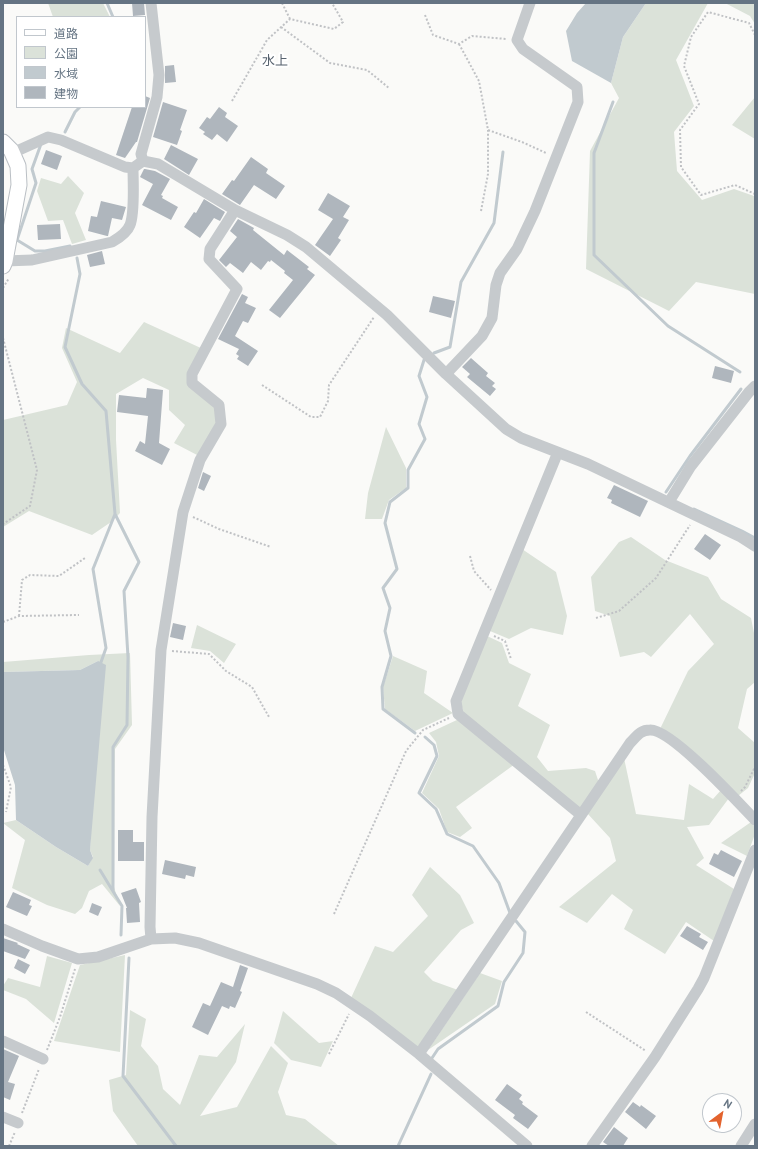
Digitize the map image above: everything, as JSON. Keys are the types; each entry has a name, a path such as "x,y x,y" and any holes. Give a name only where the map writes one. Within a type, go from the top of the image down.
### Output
{"street":[{"path":"143,161 141,154 157,97 159,74 151,3"},
{"path":"446,374 482,336 492,318 496,285 500,273 517,250 578,102 577,87 523,49 517,40 530,3"},
{"path":"7,146 19,150 48,137 61,140 125,167 133,168 143,161 158,164 236,210 287,236 306,248 379,309 446,374 506,429 521,438 588,464 669,502 741,537 755,546"},
{"path":"7,146 18,166 19,185 4,264 32,260 112,242 122,236 130,225 133,211 133,168"},
{"path":"151,939 152,817 161,650 183,512 200,460 221,424 219,405 192,383 192,374 237,289 210,259 210,249 236,210"},
{"path":"669,502 691,466 755,386"},
{"path":"558,452 456,701 458,714 581,815"},
{"path":"419,1054 630,743 640,732 652,730 666,736 689,754 734,797 755,820"},
{"path":"592,1146 655,1057 704,978 755,850"},
{"path":"3,929 42,946 78,959 98,957 151,939 175,938 199,943 317,984 336,993 353,1004 419,1054 526,1146"},
{"path":"3,1042 43,1059"},
{"path":"3,1117 18,1123"},
{"path":"741,1146 755,1124"}],"path":[{"path":"282,3 290,19"},
{"path":"290,19 334,29 343,22 332,3"},
{"path":"755,35 749,23 708,12 691,36 684,66 699,104 680,130 680,167 701,195 735,185 755,194"},
{"path":"425,15 433,35 460,44 479,80 488,130 488,174 481,211"},
{"path":"232,101 267,40 290,19"},
{"path":"281,27 330,63 367,70 389,88"},
{"path":"460,44 472,36 517,40"},
{"path":"488,130 522,142 555,157"},
{"path":"262,385 310,417 320,416 328,401 329,385 379,309"},
{"path":"3,338 37,470 30,506 3,524"},
{"path":"183,512 219,530 271,547"},
{"path":"596,618 619,611 656,578 696,516"},
{"path":"470,556 474,571 498,599"},
{"path":"19,616 22,580 30,574 59,576 85,558"},
{"path":"3,622 19,616 79,615"},
{"path":"485,632 505,641 511,659"},
{"path":"161,650 209,654 226,671 252,687 269,717"},
{"path":"334,914 406,751 423,730 458,714"},
{"path":"3,765 11,787 6,812"},
{"path":"734,797 745,787 755,767"},
{"path":"329,1054 353,1004"},
{"path":"586,1012 655,1057"}],"green space":[{"path":"48,3 103,3 110,16 53,16"},
{"path":"646,3 708,3 676,60 694,106 674,132 677,171 702,200 734,189 755,196 755,294 696,282 669,311 586,269 590,151 619,98 611,83 623,37"},
{"path":"725,3 755,3 755,24 750,16"},
{"path":"755,97 755,139 732,125"},
{"path":"68,176 84,193 75,213 86,240 72,244 63,220 48,221 37,191 41,178 61,184"},
{"path":"144,322 203,349 187,381 216,407 216,423 199,456 174,443 185,425 169,410 169,390 143,378 116,394 116,440 120,513 111,522 92,535 29,511 3,527 3,420 67,405 77,382 62,348 66,328 120,353"},
{"path":"386,427 406,468 406,488 389,500 382,519 365,519 368,493"},
{"path":"631,537 665,560 708,577 721,599 751,618 755,638 755,682 747,689 738,728 755,743 755,773 748,788 738,796 660,729 688,671 714,644 690,614 651,657 644,652 620,657 610,616 595,611 591,577 619,542"},
{"path":"522,549 556,572 567,616 563,635 531,628 509,639 490,631"},
{"path":"197,625 236,644 224,663 210,651 191,648"},
{"path":"487,636 502,643 509,663 531,674 518,706 550,725 537,757 548,771 586,768 595,771 599,783 581,809 463,712 461,702"},
{"path":"130,653 132,725 115,749 114,887 120,906 102,884 89,891 82,908 75,914 47,905 12,888 25,840 3,823 16,820 56,847 88,866 93,857 90,850 98,661 80,670 3,672 3,662"},
{"path":"393,656 427,671 424,693 453,713 415,731 385,709 383,687"},
{"path":"459,719 515,764 456,807 472,828 460,837 447,832 439,809 422,793 439,756 436,742 429,733"},
{"path":"624,758 636,814 684,820 689,784 713,799 721,790 729,798 709,825 687,827 704,858 696,865 734,889 714,941 686,922 665,954 624,929 633,910 612,894 587,923 559,907 616,861 610,838 587,813"},
{"path":"751,822 755,827 755,834 747,856 721,843"},
{"path":"430,867 460,895 474,923 461,930 424,972 433,981 458,990 417,1048 351,998 375,946 393,952 428,916 412,895"},
{"path":"125,955 120,1052 54,1041 80,965"},
{"path":"47,956 72,963 54,1023 26,999 3,990 3,986 8,978 40,987"},
{"path":"480,973 502,981 495,1004 428,1050"},
{"path":"130,1010 146,1019 141,1046 158,1066 163,1089 180,1105 199,1055 217,1057 245,1024 236,1062 200,1116 237,1107 271,1046 288,1063 278,1092 286,1115 305,1119 339,1146 138,1146 113,1111 109,1080 126,1075"},
{"path":"283,1011 319,1043 333,1041 321,1067 291,1060 274,1043"}],"water":[{"path":"586,3 646,3 623,37 611,83 572,61 566,31 577,13"},
{"path":"98,661 106,665 90,850 93,858 88,866 56,847 16,820 15,785 3,747 3,672 80,670"}],"building":[{"path":"132,3 144,3 145,15 133,16"},
{"path":"174,65 176,82 165,83 165,66"},
{"path":"146,96 150,98 137,142 125,158 116,155 132,108 146,108"},
{"path":"163,102 187,110 180,130 182,131 177,145 153,137"},
{"path":"219,107 227,113 225,117 238,126 227,142 217,134 212,140 203,134 205,132 199,128 207,117 210,119"},
{"path":"171,145 198,159 189,175 164,159"},
{"path":"46,150 62,156 57,170 41,164"},
{"path":"251,157 268,169 266,173 285,186 276,199 254,185 240,205 222,194 232,180 234,181"},
{"path":"144,169 155,171 170,179 161,195 163,196 162,198 178,207 171,220 142,205 153,184 140,177"},
{"path":"328,193 350,206 343,217 349,220 338,238 341,240 330,256 315,245 333,219 318,210"},
{"path":"204,199 225,212 220,221 214,218 200,238 184,227 194,212 196,213"},
{"path":"101,201 126,207 122,220 112,218 108,236 88,231 91,216 97,217"},
{"path":"238,219 254,228 253,230 284,255 287,250 309,267 307,269 315,275 280,318 269,310 293,280 284,273 285,271 271,260 270,262 268,261 261,270 251,262 243,273 230,263 226,267 219,260 237,237 230,231"},
{"path":"60,224 61,239 38,240 37,225"},
{"path":"102,251 105,264 90,267 87,255"},
{"path":"242,294 248,297 245,303 256,308 248,323 243,321 235,336 258,351 248,366 237,359 239,356 236,354 239,349 218,339"},
{"path":"433,296 455,301 451,318 429,312"},
{"path":"471,358 488,373 486,376 495,383 492,386 496,389 490,396 467,377 470,374 462,367"},
{"path":"715,366 734,371 731,383 712,378"},
{"path":"147,388 163,390 159,443 170,449 162,465 135,451 140,441 145,444 148,416 117,412 119,395 146,398"},
{"path":"203,472 211,476 204,491 198,488"},
{"path":"614,485 648,501 640,517 611,503 612,500 607,498"},
{"path":"705,534 721,545 710,560 694,549"},
{"path":"173,623 186,626 183,640 170,637"},
{"path":"118,830 133,830 133,842 144,842 144,861 118,861"},
{"path":"721,850 742,861 734,877 709,864 714,853 718,855"},
{"path":"165,860 196,867 194,877 186,875 185,879 162,874"},
{"path":"136,888 141,902 139,903 140,922 127,923 127,908 121,893"},
{"path":"13,892 31,900 29,905 32,906 27,916 6,907"},
{"path":"92,903 102,907 98,916 89,912"},
{"path":"687,926 701,934 699,937 708,942 703,950 680,936"},
{"path":"3,938 18,943 17,944 30,950 25,959 3,951"},
{"path":"18,959 30,965 25,974 14,968"},
{"path":"240,965 248,968 240,991 242,992 235,1008 230,1006 229,1009 222,1006 208,1035 192,1027 203,1003 210,1006 221,982 233,987"},
{"path":"3,1049 19,1056 8,1082 15,1084 10,1100 3,1097"},
{"path":"507,1084 522,1095 519,1099 523,1102 522,1104 538,1116 528,1129 513,1118 515,1115 495,1100"},
{"path":"633,1102 640,1107 641,1105 656,1116 646,1129 625,1112"},
{"path":"614,1127 628,1138 623,1146 609,1146 603,1142"}],"waterway":[{"path":"107,3 113,16"},
{"path":"613,102 594,153 594,255 668,326 740,372"},
{"path":"65,132 75,112 79,108"},
{"path":"41,144 32,169 36,183 17,240 35,251 45,251 70,246"},
{"path":"434,353 450,347 461,282 494,223 503,152"},
{"path":"77,258 80,274 65,347 82,384 106,411 115,514 93,569 106,648 100,665"},
{"path":"415,733 383,709 382,687 391,656 385,631 390,608 383,588 397,569 385,523 390,502 408,488 408,470 425,439 419,424 427,397 419,376 424,360"},
{"path":"666,492 690,456 741,389"},
{"path":"694,509 755,538"},
{"path":"113,891 113,747 127,725 128,657 124,591 139,562 115,514"},
{"path":"425,737 434,745 437,756 419,793 436,809 447,834 473,846 499,883 510,913"},
{"path":"100,870 122,906 121,935"},
{"path":"432,1058 438,1049 498,1006 504,982 523,953 525,932 516,921"},
{"path":"129,958 123,1076 176,1146"},
{"path":"398,1146 431,1074"}],"district":[{"name":"水上","path":"275,61"}]}
